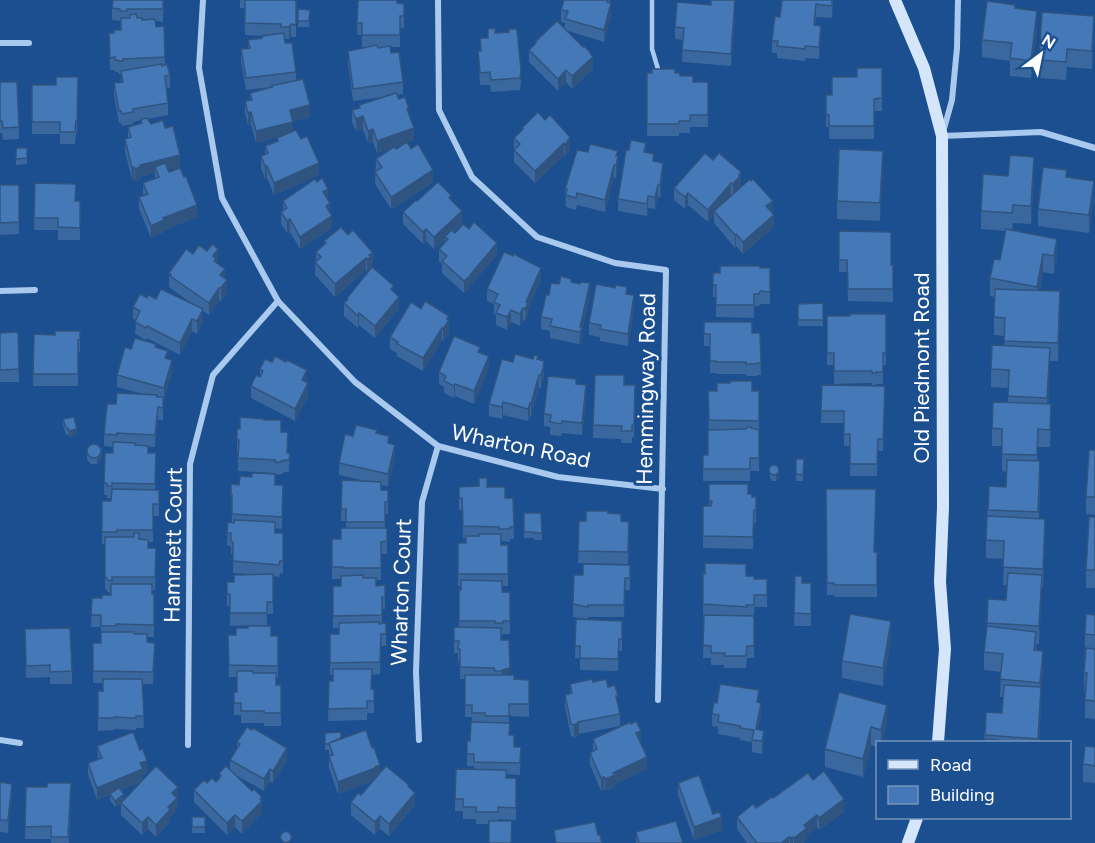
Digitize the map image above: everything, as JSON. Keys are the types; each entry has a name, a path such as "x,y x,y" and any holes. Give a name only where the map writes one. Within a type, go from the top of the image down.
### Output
{"street":[{"name":"Wharton Road","path":"203,0 199,68 222,198 278,301 355,382 438,446 558,477 663,489"},
{"name":"Hemmingway Road","path":"438,0 439,110 472,177 537,237 615,263 666,270 658,700"},
{"name":"Old Piedmont Road","path":"895,0 924,68 942,136 943,507 940,582 945,649 938,741"},
{"path":"958,0 957,48 951,100 942,136 1041,132 1095,148"},
{"path":"0,43 29,43"},
{"path":"0,291 35,290"},
{"name":"Hammett Court","path":"188,745 190,464 213,375 278,301"},
{"name":"Wharton Court","path":"419,740 416,672 422,502 438,446"},
{"path":"0,740 20,743"},
{"path":"908,843 916,819"}],"lane":[{"path":"652,0 652,49 658,69"}],"building":[{"path":"113,0 163,0 163,9 120,11 120,9 112,8"},
{"path":"245,0 296,0 296,25 281,27 281,24 245,23"},
{"path":"358,0 397,0 397,3 404,4 404,16 400,16 400,35 362,35 362,23 357,23"},
{"path":"564,0 607,0 611,3 604,30 565,19 568,11 561,10"},
{"path":"711,0 735,0 731,54 682,50 684,28 675,27 677,2 711,5"},
{"path":"782,0 832,0 832,6 816,4 814,25 821,26 819,47 805,46 805,49 777,46 778,41 772,41 775,16 780,17"},
{"path":"987,1 1037,11 1031,61 1010,58 1012,43 982,40"},
{"path":"298,9 310,10 309,21 298,21"},
{"path":"1042,12 1094,16 1092,51 1067,49 1066,62 1039,60"},
{"path":"136,14 137,18 142,18 142,20 155,19 156,27 164,26 165,57 123,59 123,61 115,60 115,57 110,58 109,33 121,30 121,18 130,18 130,15"},
{"path":"557,21 593,57 572,76 566,70 558,79 529,50"},
{"path":"495,28 495,33 517,29 520,78 491,80 490,72 480,73 478,51 481,51 480,38 488,38 488,29"},
{"path":"284,33 285,43 292,43 296,72 246,78 241,49 250,48 248,40"},
{"path":"377,45 378,48 390,46 391,53 399,52 403,82 353,89 348,51"},
{"path":"161,64 162,66 167,64 170,75 165,76 168,103 133,109 133,112 122,114 119,111 114,83 123,82 121,71"},
{"path":"857,68 882,68 882,98 874,99 874,126 829,126 829,115 826,114 826,95 832,95 832,77 857,77"},
{"path":"652,69 675,69 675,73 680,73 680,76 693,76 693,82 708,82 708,115 690,115 690,121 679,121 679,124 647,124 647,73 652,73"},
{"path":"56,77 78,77 75,132 60,132 60,122 32,122 32,85 56,85"},
{"path":"303,79 310,105 290,110 293,122 256,131 251,112 248,113 245,101 252,100 250,93"},
{"path":"0,82 17,82 19,127 3,128 0,120"},
{"path":"396,93 399,99 405,97 414,128 377,141 373,129 368,131 363,116 356,119 352,110 360,108 359,105"},
{"path":"538,112 545,120 550,115 570,137 565,145 564,143 535,171 514,150 520,144 514,138"},
{"path":"147,118 151,124 163,120 165,128 173,126 180,155 140,165 135,169 132,168 125,139 131,137 128,127 142,123 141,119"},
{"path":"296,130 301,139 307,136 319,163 274,183 261,156 268,153 265,146"},
{"path":"631,140 646,143 644,152 654,154 653,161 663,163 660,185 658,185 655,197 648,196 647,204 618,199 626,150 629,150"},
{"path":"407,142 411,149 418,144 433,170 391,197 375,172 382,167 376,159 394,147 396,149"},
{"path":"590,144 618,151 616,166 614,165 605,200 577,193 576,198 566,195 567,189 565,189 577,150 588,152"},
{"path":"16,148 27,148 27,158 16,159"},
{"path":"839,149 883,151 880,203 837,201"},
{"path":"705,153 713,160 719,153 741,172 740,176 708,210 688,193 685,197 674,188"},
{"path":"1010,155 1034,157 1031,206 1013,205 1012,213 981,211 983,174 1008,176"},
{"path":"165,163 169,172 180,168 184,177 186,176 197,205 163,218 164,220 151,226 139,197 148,194 143,183 159,177 155,167"},
{"path":"1043,167 1067,170 1066,177 1094,181 1089,215 1038,209"},
{"path":"322,178 328,189 323,192 330,203 326,206 332,216 300,237 290,219 287,221 281,212 287,208 283,201 315,179 317,182"},
{"path":"750,179 751,181 753,179 773,201 766,206 774,215 743,242 714,211"},
{"path":"438,182 462,211 434,237 426,229 423,232 403,212"},
{"path":"35,183 76,184 75,201 80,201 80,228 58,227 58,218 34,218"},
{"path":"0,185 19,185 19,222 0,223"},
{"path":"474,222 497,243 464,281 442,261 447,256 439,249 448,239 445,237 451,230 455,233 463,224 469,229"},
{"path":"341,227 348,235 353,230 373,253 369,255 371,257 366,258 335,284 315,262 321,257 316,252 326,243 324,241"},
{"path":"1006,229 1057,239 1054,256 1043,254 1037,287 990,278 994,259 1000,260"},
{"path":"839,231 891,232 893,289 848,289 847,260 839,260"},
{"path":"212,244 218,249 213,256 216,259 214,261 225,269 220,275 227,280 209,303 169,273 186,249 193,254 199,245 207,251"},
{"path":"504,252 513,256 514,254 541,268 525,309 523,308 520,314 511,310 507,317 496,313 500,305 494,302 498,294 487,289"},
{"path":"720,266 770,268 770,292 760,291 759,294 754,294 754,305 716,305 716,285 713,285 713,273 720,273"},
{"path":"372,267 394,286 391,289 399,297 375,326 359,313 358,316 344,303"},
{"path":"561,276 571,279 571,282 590,283 580,327 582,327 579,332 550,326 552,319 541,317 551,283 559,284"},
{"path":"596,284 615,288 616,285 627,287 626,294 634,295 628,334 600,329 601,325 589,323"},
{"path":"161,289 203,309 197,321 192,319 180,343 135,322 140,311 133,307 140,294 156,299"},
{"path":"995,289 1060,291 1058,343 1004,341 1005,318 994,317"},
{"path":"425,301 449,316 447,319 449,320 423,358 397,344 398,342 390,337 411,302 421,309"},
{"path":"823,303 823,320 798,320 798,304"},
{"path":"850,314 886,314 886,353 883,353 883,372 834,371 834,353 827,353 827,316 850,316"},
{"path":"704,322 752,322 752,333 760,333 761,363 710,361 710,334 704,334"},
{"path":"55,331 80,331 78,374 33,374 34,334 55,335"},
{"path":"18,332 19,369 0,370 0,333"},
{"path":"454,336 480,347 478,352 489,356 474,391 444,381 446,376 439,372"},
{"path":"135,338 156,344 155,347 168,351 165,358 172,360 164,388 117,375 125,347 131,349"},
{"path":"992,345 1050,348 1047,398 1008,396 1009,370 991,369"},
{"path":"515,354 533,359 534,355 538,356 537,359 544,361 528,409 503,402 502,407 489,404 502,359 513,362"},
{"path":"275,356 307,370 302,380 308,383 295,409 251,386 256,375 260,377 263,371 260,369 265,359 272,362"},
{"path":"595,375 624,375 624,385 635,385 632,431 621,431 622,426 593,425"},
{"path":"548,376 576,379 576,384 586,385 582,423 550,422 551,415 544,414"},
{"path":"730,381 752,381 752,391 759,391 759,421 709,420 708,391 717,391 717,383 730,383"},
{"path":"822,385 885,386 883,439 878,439 877,464 850,464 850,434 844,434 844,411 821,411"},
{"path":"117,393 163,397 163,408 158,407 155,435 104,434 107,404 116,404"},
{"path":"993,402 1051,404 1050,430 1038,429 1037,455 1002,454 1002,429 992,428"},
{"path":"74,417 77,429 69,431 63,419"},
{"path":"240,417 281,420 281,432 288,432 289,460 275,462 275,460 238,458 237,429 240,429"},
{"path":"356,425 377,430 376,433 389,436 388,443 395,445 388,474 339,463 345,434 353,436"},
{"path":"747,427 759,430 759,458 750,458 750,469 703,469 703,455 708,455 708,430 746,429"},
{"path":"113,442 148,446 148,453 156,453 155,484 112,483 112,486 107,486 107,483 104,483 105,453 113,453"},
{"path":"91,444 97,444 101,451 97,458 91,458 87,454 87,448"},
{"path":"1089,450 1095,450 1095,497 1086,497"},
{"path":"796,459 804,459 803,475 796,474"},
{"path":"1007,460 1040,461 1038,512 988,510 989,486 1006,487"},
{"path":"774,465 779,470 774,475 769,470"},
{"path":"252,473 275,474 275,485 283,485 282,517 232,514 231,484 239,485 240,476 252,477"},
{"path":"479,478 487,478 487,487 505,487 505,498 513,498 514,527 499,529 499,527 463,526 462,498 459,498 459,487 479,486"},
{"path":"342,480 381,482 381,490 388,490 388,502 385,502 385,522 346,522 346,509 341,509"},
{"path":"709,484 748,484 748,494 756,497 753,537 703,536 703,506 711,506 712,501 709,501"},
{"path":"112,489 159,490 159,504 153,504 153,530 102,532 102,501 111,501"},
{"path":"826,489 876,489 874,552 877,552 877,585 827,583"},
{"path":"586,511 608,511 608,513 621,514 621,521 629,522 628,552 578,551 579,521 586,521"},
{"path":"524,513 541,513 542,533 524,532"},
{"path":"987,516 1045,519 1043,569 1003,567 1004,541 986,540"},
{"path":"1089,517 1095,517 1095,570 1086,570"},
{"path":"234,520 275,522 275,533 283,533 283,561 280,561 279,565 233,561 233,542 231,542 231,533 227,533 228,522 234,523"},
{"path":"341,528 387,528 387,541 381,542 381,568 332,567 332,539 341,539"},
{"path":"134,533 139,533 139,539 148,540 148,548 156,548 155,577 112,577 112,581 107,580 105,577 105,537 134,537"},
{"path":"479,534 501,534 501,545 508,545 508,574 458,574 458,543 466,543 466,536 479,536"},
{"path":"705,563 746,564 746,576 754,576 754,579 767,579 767,595 754,595 754,605 746,605 747,607 703,604"},
{"path":"583,564 630,565 630,578 625,578 624,605 588,605 588,607 573,604 574,575 583,575"},
{"path":"1008,573 1042,575 1039,626 987,623 988,599 1006,600"},
{"path":"273,574 273,602 267,602 267,613 230,613 230,594 227,594 227,582 234,582 234,575"},
{"path":"363,575 363,578 376,578 376,586 385,585 382,615 333,616 333,586 341,586 341,576"},
{"path":"795,576 802,576 802,583 811,583 811,614 794,613"},
{"path":"461,580 502,581 502,592 510,592 510,621 495,623 495,621 459,621"},
{"path":"111,584 152,584 154,625 101,626 101,615 91,615 92,598 111,595"},
{"path":"850,614 891,621 883,668 842,661"},
{"path":"1086,614 1095,615 1095,635 1085,634"},
{"path":"704,615 754,616 754,646 747,646 746,656 724,656 725,653 711,653 711,646 703,645"},
{"path":"576,619 622,621 622,639 619,639 618,659 580,658 580,646 575,646"},
{"path":"379,622 379,624 386,623 386,634 381,634 380,662 330,663 330,634 339,634 339,623"},
{"path":"248,626 271,626 271,636 278,636 278,666 229,665 228,635 236,635 236,628 248,628"},
{"path":"987,626 1036,632 1034,650 1043,651 1040,683 1000,679 1003,654 984,652"},
{"path":"454,627 501,628 501,640 509,640 510,668 495,671 494,668 460,667 459,641 454,641"},
{"path":"70,628 72,671 50,672 50,665 26,666 25,629"},
{"path":"101,632 147,634 147,642 155,643 153,672 93,671 93,643 101,643"},
{"path":"1086,648 1095,649 1095,701 1085,700"},
{"path":"333,669 372,669 371,689 374,689 374,701 367,701 367,708 328,709 329,681 333,681"},
{"path":"237,671 276,673 276,685 281,685 281,713 241,711 241,703 234,703 234,692 237,692"},
{"path":"465,675 514,675 514,679 529,680 529,704 509,704 509,716 485,716 485,713 472,713 472,705 465,705"},
{"path":"103,679 142,679 144,716 98,718 98,691 103,691"},
{"path":"592,679 593,682 606,679 608,687 615,685 620,714 571,724 565,695 572,693 570,684"},
{"path":"720,684 759,690 757,702 761,703 756,729 764,731 762,741 752,740 754,730 718,722 719,715 712,714 714,702 717,703"},
{"path":"1004,685 1041,687 1038,739 985,735 986,712 1002,713"},
{"path":"839,692 887,705 881,730 871,727 863,759 825,749"},
{"path":"636,721 641,731 636,733 647,757 613,773 615,775 605,779 601,778 590,753 597,749 593,739"},
{"path":"471,722 510,723 509,735 514,735 514,747 521,747 520,763 474,762 474,754 467,754"},
{"path":"247,727 252,730 253,728 287,748 273,771 270,769 264,779 230,760 240,744 237,742"},
{"path":"366,730 380,765 338,782 329,756 333,755 329,743"},
{"path":"133,732 147,761 140,763 143,769 97,788 88,763 102,758 97,746"},
{"path":"341,732 341,738 325,744 325,733"},
{"path":"1085,746 1095,747 1095,766 1083,764"},
{"path":"156,766 178,787 172,793 177,798 168,807 170,810 156,825 148,817 142,823 121,803"},
{"path":"226,766 252,791 254,789 262,797 260,799 262,801 242,821 235,815 227,823 194,790 204,780 207,783 212,778 216,782 221,776 219,773"},
{"path":"386,766 415,793 389,824 380,816 375,822 351,802 358,793 361,795"},
{"path":"456,769 506,770 506,778 516,778 516,808 498,807 498,812 476,812 476,807 463,807 463,799 455,799"},
{"path":"824,771 844,799 819,818 817,815 804,825 807,828 794,838 789,837 781,843 757,843 737,817 753,804 756,808 773,798 808,773 813,780"},
{"path":"699,775 713,814 719,812 722,817 694,827 678,783"},
{"path":"0,782 12,784 8,820 0,820"},
{"path":"47,783 71,783 68,837 51,837 51,826 25,827 26,787 47,787"},
{"path":"119,788 124,794 115,801 110,794"},
{"path":"192,817 205,817 205,827 192,827"},
{"path":"489,821 512,821 511,843 489,843"},
{"path":"676,821 683,843 639,843 636,832"},
{"path":"595,822 602,843 556,843 554,830"},
{"path":"286,832 290,833 290,841 286,842 282,841 281,837 282,833"}]}
